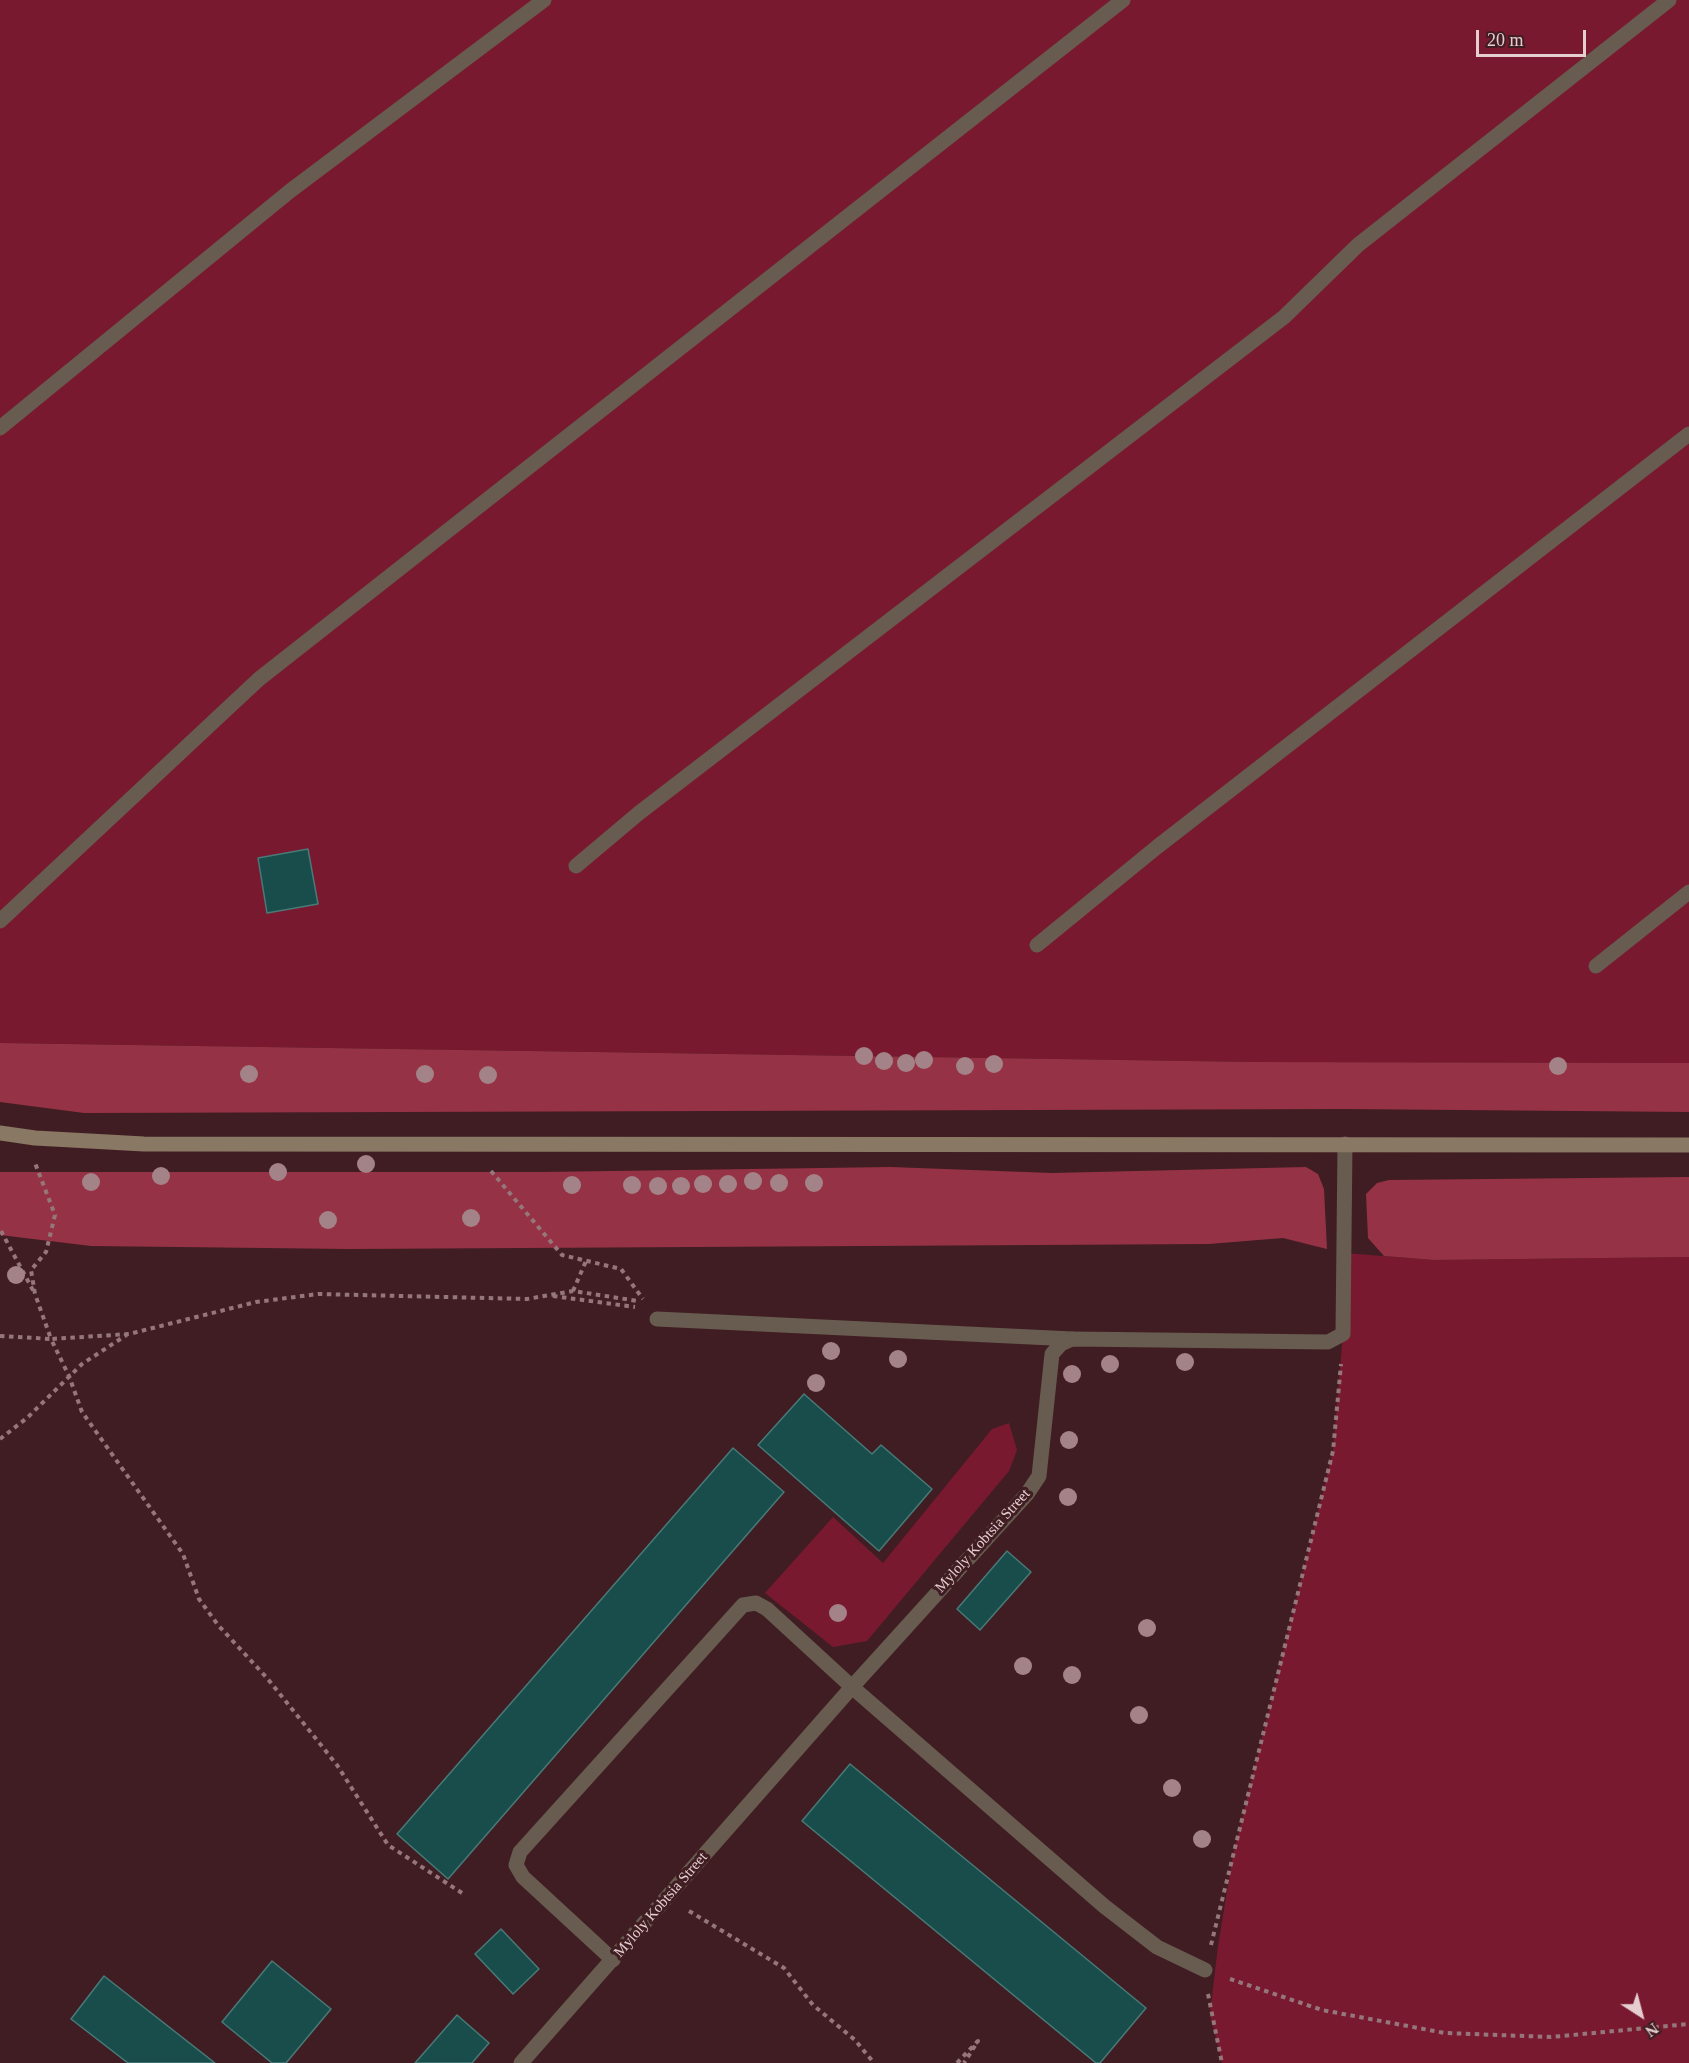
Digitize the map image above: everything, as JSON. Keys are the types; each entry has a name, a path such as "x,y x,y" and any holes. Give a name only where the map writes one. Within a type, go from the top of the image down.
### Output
{"main road":[{"path":"0,1133 26,1137 144,1144 1689,1145"}],"street":[{"path":"0,428 290,191 544,0"},
{"path":"0,921 259,679 1123,0"},
{"path":"576,866 658,798 1284,317 1358,245 1669,0"},
{"path":"1037,945 1157,847 1689,435"},
{"path":"1596,966 1689,892"},
{"path":"657,1319 1072,1339 1328,1342 1343,1334 1345,1144"},
{"name":"Myloly Kobtsia Street","path":"521,2063 852,1687 1027,1494 1039,1476 1052,1354 1061,1344 1072,1339"},
{"path":"613,1960 523,1877 516,1865 520,1852 743,1605 756,1603 767,1609 852,1687 1104,1906 1157,1947 1205,1970"}],"path":[{"path":"26,1137 55,1215 46,1252 31,1270 35,1293 51,1339 69,1376 82,1412 183,1554 199,1599 205,1608 267,1678 337,1765 388,1845 462,1893"},
{"path":"0,1336 51,1339 129,1334 256,1302 318,1294 527,1299 573,1291 645,1302 621,1269 562,1255 469,1144"},
{"path":"1,1231 35,1293"},
{"path":"573,1291 586,1261"},
{"path":"549,1296 650,1310 657,1319"},
{"path":"0,1439 27,1418 82,1364 129,1334"},
{"path":"1222,2063 1210,2014 1205,1970 1333,1451 1343,1334"},
{"path":"672,1892 685,1909 784,1968 813,2005 855,2040 874,2063"},
{"path":"1205,1970 1322,2010 1445,2033 1551,2037 1689,2024"},
{"path":"957,2063 978,2041 964,2063"}],"shaded area":[{"path":"0,0 1689,0 1689,1063 1255,1062 0,1043"},
{"path":"0,1043 1255,1062 1689,1063 1689,1112 1345,1109 84,1113 0,1102"},
{"path":"891,1167 1052,1173 1306,1167 1318,1174 1324,1189 1327,1249 1283,1238 1209,1244 350,1249 91,1246 0,1235 0,1172 542,1172"},
{"path":"1689,1177 1689,1257 1434,1260 1384,1256 1368,1238 1366,1194 1377,1183 1389,1180"},
{"path":"1344,1253 1434,1260 1689,1257 1689,2063 1222,2063 1210,2014 1218,1946 1233,1855 1333,1451 1343,1334"},
{"path":"1009,1423 1017,1450 1009,1471 867,1641 833,1647 765,1593 833,1517 883,1563 992,1429"}],"building":[{"path":"308,849 318,904 267,913 258,858"},
{"path":"804,1394 872,1454 881,1445 932,1489 879,1551 758,1445"},
{"path":"733,1448 784,1492 448,1879 397,1834"},
{"path":"1007,1551 1031,1572 980,1630 957,1609"},
{"path":"850,1764 1146,2008 1100,2063 1096,2063 802,1821"},
{"path":"501,1929 539,1969 513,1994 475,1954"},
{"path":"272,1961 331,2009 286,2063 272,2063 222,2022"},
{"path":"104,1976 215,2063 128,2063 71,2019"},
{"path":"457,2015 489,2043 472,2063 415,2063"}]}
